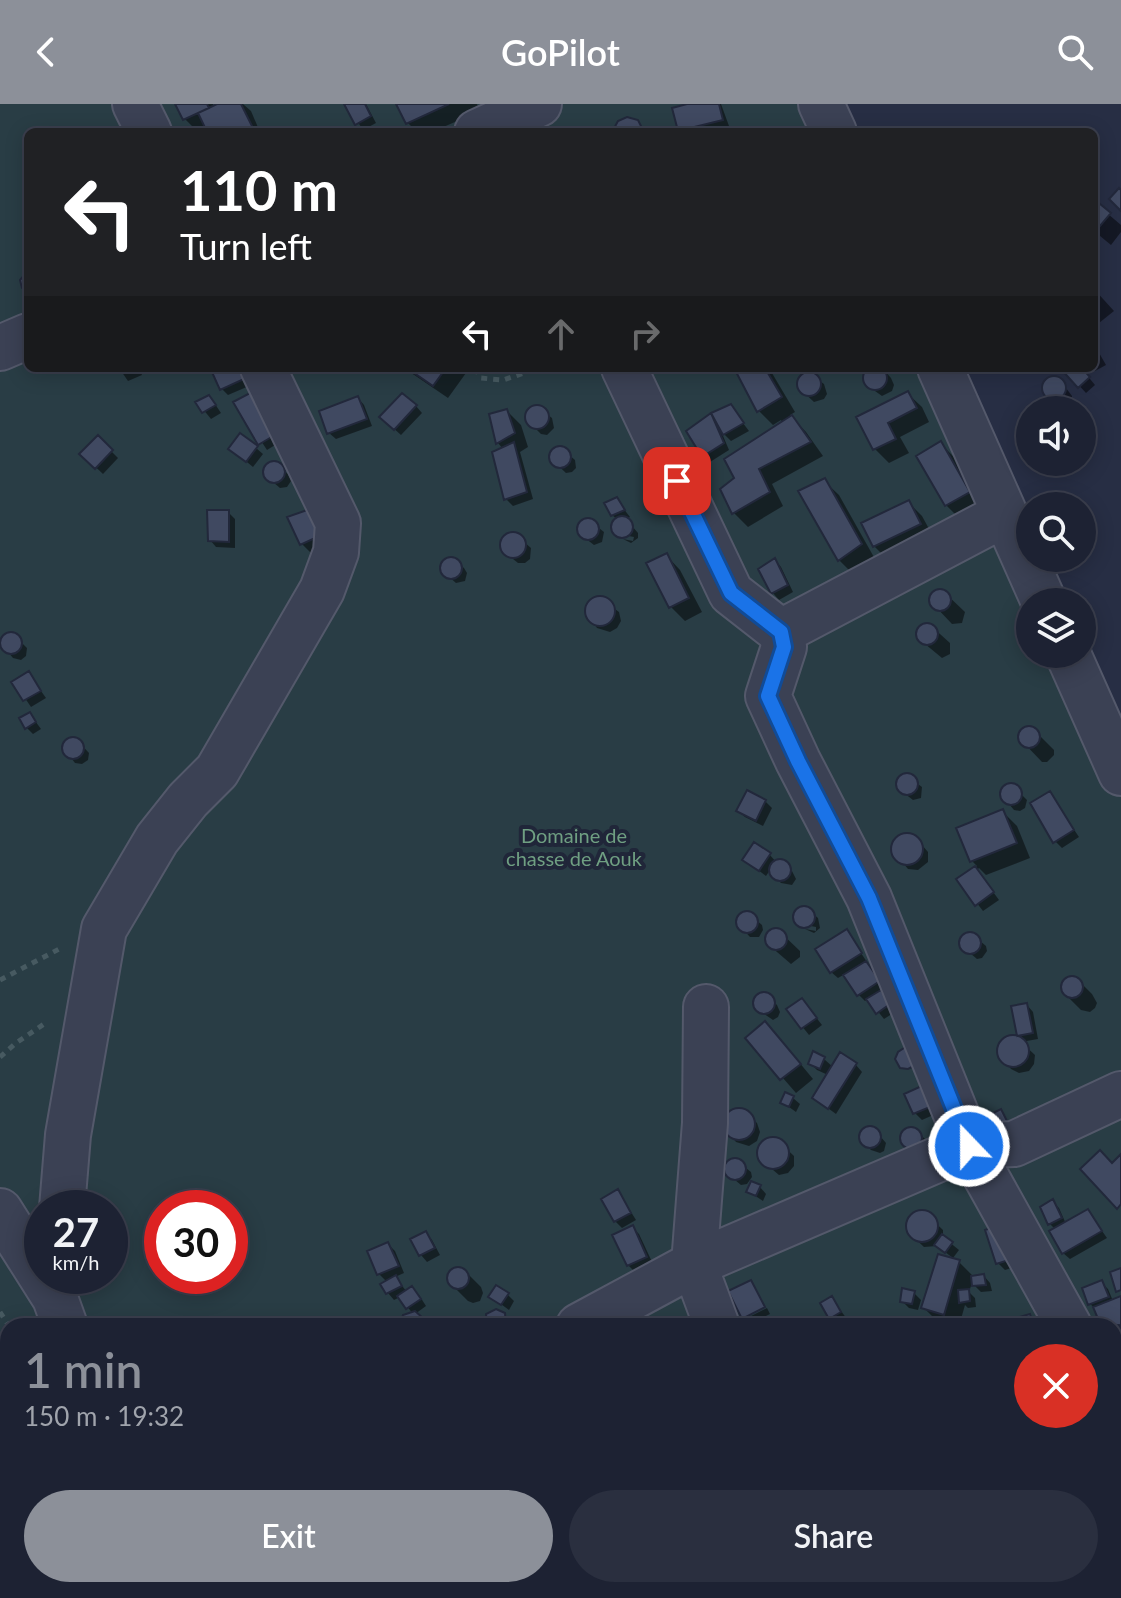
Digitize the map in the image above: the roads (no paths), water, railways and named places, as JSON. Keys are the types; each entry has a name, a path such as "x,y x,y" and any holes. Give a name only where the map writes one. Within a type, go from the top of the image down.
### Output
{"street":[{"path":"135,104 147,128"},
{"path":"821,104 832,128"},
{"path":"0,348 24,338"},
{"path":"63,1190 68,1135 104,929 157,839 188,800 217,771 322,590 336,552 338,523 265,372"},
{"path":"626,372 731,593 781,632 784,647 768,696 869,898 969,1146 1065,1318"},
{"path":"942,372 1038,588"},
{"path":"781,632 1005,514"},
{"path":"1074,668 1121,773"},
{"path":"706,1007 705,1123 694,1264 714,1318"},
{"path":"594,1318 694,1264 969,1146 1014,1144 1121,1094"},
{"path":"0,1211 55,1306"}],"park label":[{"name":"Domaine de chasse de Aouk","path":"574,848"}]}
